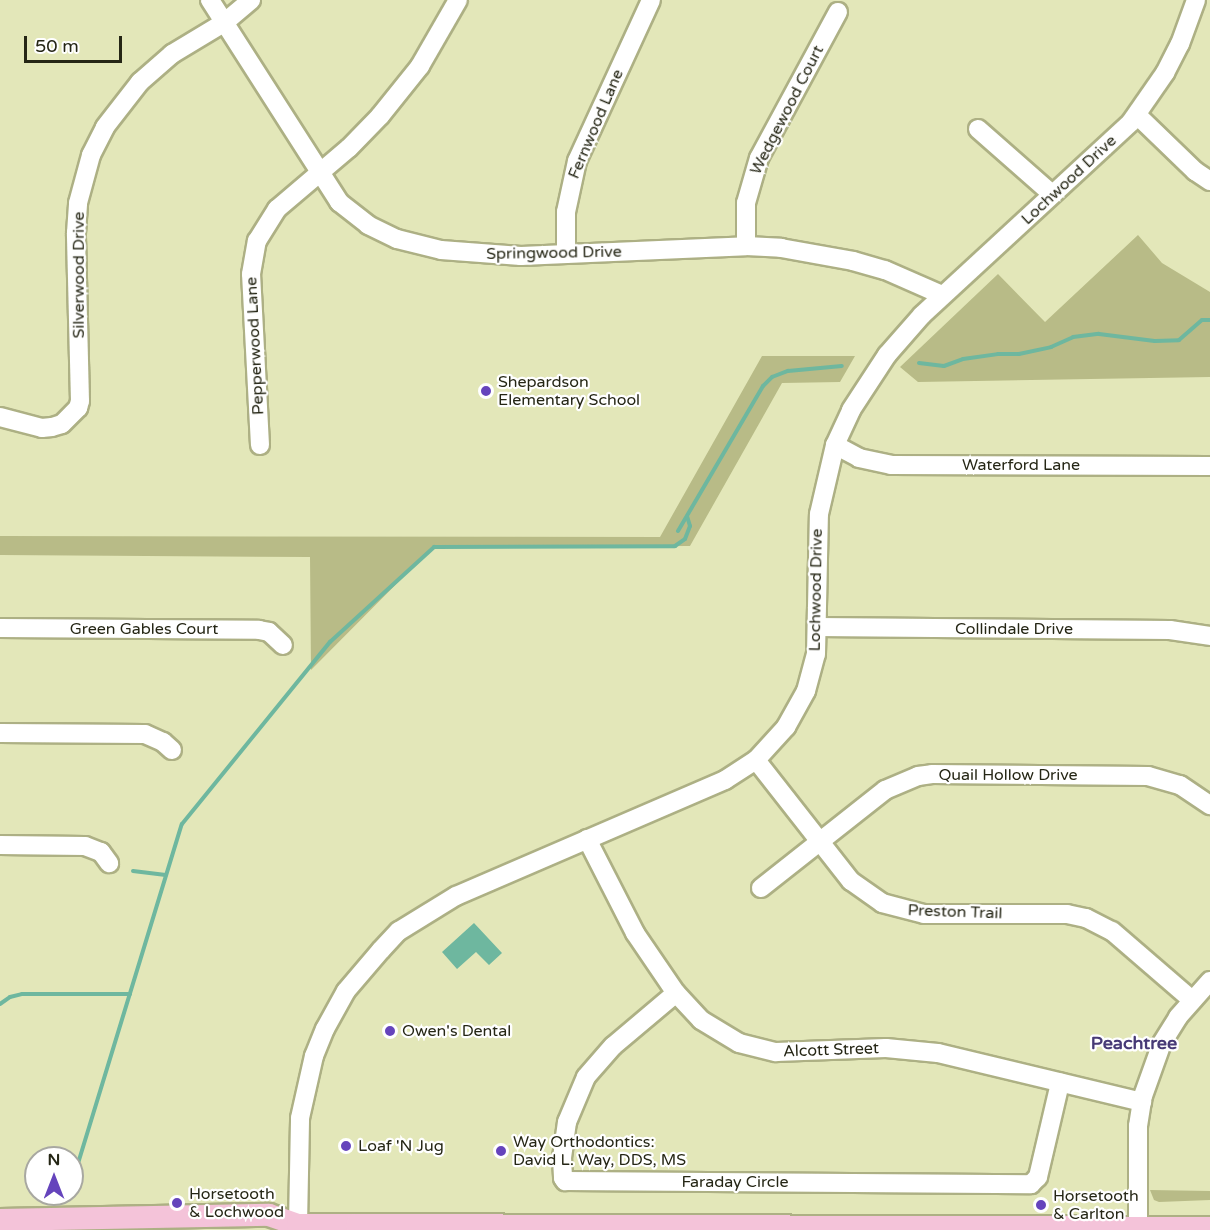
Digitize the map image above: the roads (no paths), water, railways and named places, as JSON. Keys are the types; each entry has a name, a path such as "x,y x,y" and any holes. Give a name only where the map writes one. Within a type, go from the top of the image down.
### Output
{"main road":[{"path":"0,1220 25,1225 47,1225 269,1215 291,1227 1210,1228"}],"street":[{"name":"Springwood Drive","path":"210,0 339,201 380,232 414,245 481,255 566,254 746,246 813,252 885,270 942,295"},
{"name":"Silverwood Drive","path":"0,417 42,428 52,427 62,424 78,408 80,401 76,233 78,203 91,155 105,127 140,82 172,54 225,22 251,0"},
{"name":"Pepperwood Lane","path":"260,445 252,260 264,225 277,209 349,148 386,109 420,66 458,0"},
{"name":"Fernwood Lane","path":"566,254 566,212 577,160 651,0"},
{"name":"Lochwood Drive","path":"291,1227 305,1084 325,1029 361,971 399,931 456,896 725,780 756,760 786,727 812,674 817,627 817,536 825,482 836,445 867,381 886,355 942,295 1137,115 1165,73 1180,45 1196,0"},
{"name":"Wedgewood Court","path":"746,246 746,203 759,158 838,12"},
{"path":"1137,115 1195,171 1210,181"},
{"path":"978,129 1052,194"},
{"name":"Waterford Lane","path":"836,445 859,458 891,465 1210,465"},
{"name":"Collindale Drive","path":"817,627 1170,630 1210,636"},
{"name":"Green Gables Court","path":"0,628 259,630 269,632 283,645"},
{"path":"0,733 145,734 164,742 172,750"},
{"name":"Preston Trail","path":"756,760 851,881 866,894 897,909 924,914 1067,914 1098,923 1112,931 1192,1000"},
{"name":"Quail Hollow Drive","path":"761,888 885,790 901,782 932,774 1148,776 1180,784 1210,805"},
{"name":"Alcott Street","path":"587,839 635,933 676,993 688,1009 708,1025 739,1043 761,1050 802,1053 886,1048 916,1050 1142,1102"},
{"path":"0,845 85,846 101,852 109,863"},
{"path":"1138,1228 1138,1126 1152,1067 1162,1043 1192,1000 1210,981"},
{"name":"Faraday Circle","path":"676,993 613,1046 586,1077 567,1122 562,1158 565,1181 1031,1184 1038,1177 1060,1083"}],"waterway":[{"path":"919,363 944,366 963,359 998,354 1019,354 1051,347 1073,337 1099,334 1155,341 1179,340 1202,320 1210,320"},
{"path":"678,531 763,386 772,377 788,371 842,366"},
{"path":"83,1146 182,824 330,642 434,547 675,546 685,539 690,526 687,516"},
{"path":"133,871 166,875"},
{"path":"0,1004 10,997 22,994 130,994"}],"place":[{"name":"Shepardson Elementary School","path":"486,391"},
{"name":"Owen's Dental","path":"390,1031"},
{"name":"Loaf 'N Jug","path":"346,1146"},
{"name":"Way Orthodontics: David L. Way, DDS, MS","path":"501,1151"},
{"name":"Horsetooth & Lochwood","path":"177,1203"},
{"name":"Horsetooth & Carlton","path":"1041,1205"}],"district":[{"name":"Peachtree","path":"1134,1043"}]}
